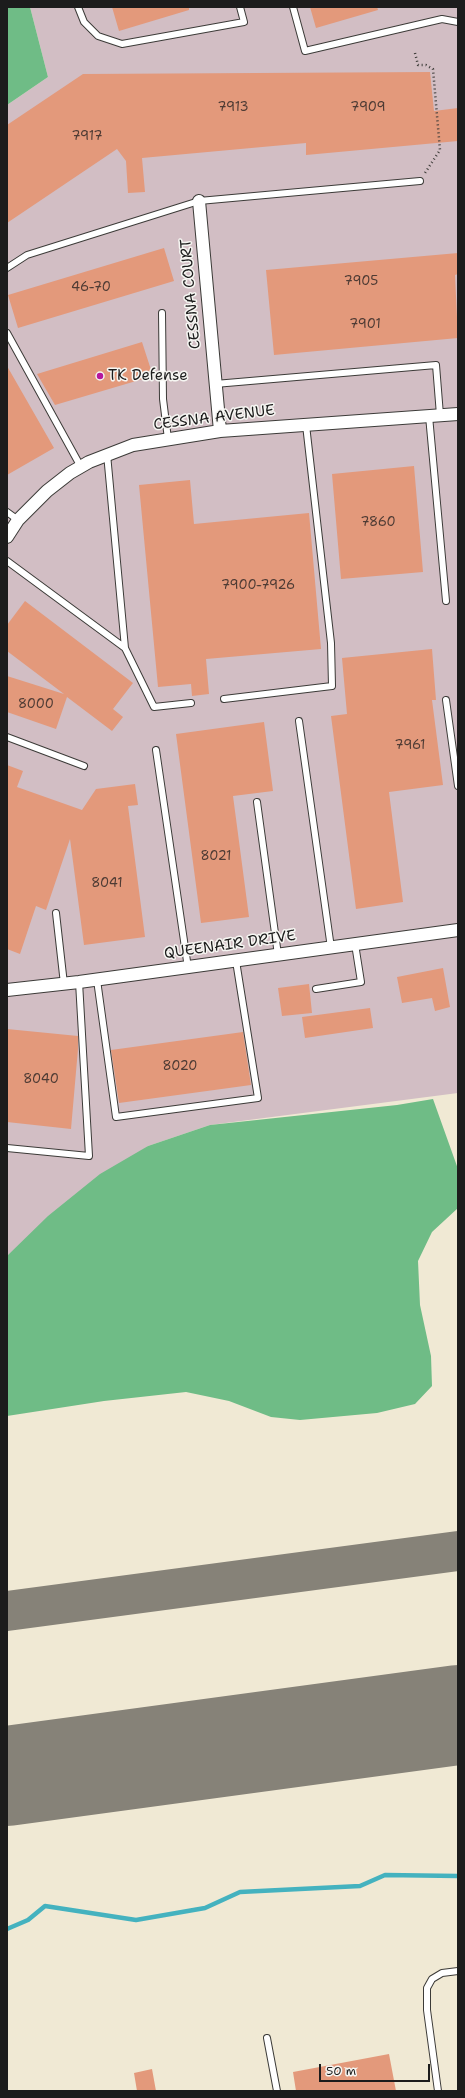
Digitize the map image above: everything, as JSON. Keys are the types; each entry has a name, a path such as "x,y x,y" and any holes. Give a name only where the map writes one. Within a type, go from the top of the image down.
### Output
{"street":[{"name":"CESSNA COURT","path":"199,201 220,431"},
{"name":"CESSNA AVENUE","path":"7,537 18,520 47,491 70,473 107,454 133,445 220,431 458,414"},
{"name":"QUEENAIR DRIVE","path":"7,990 188,968 236,960 458,930"}],"lane":[{"path":"78,7 84,22 98,36 122,44 244,22 240,7"},
{"path":"293,7 305,51 442,19 458,22"},
{"path":"7,268 27,255 199,201 420,181"},
{"path":"162,313 163,399 168,439"},
{"path":"7,333 81,467"},
{"path":"215,384 436,365 435,416 446,602"},
{"path":"224,699 332,686 331,643 306,425"},
{"path":"107,454 125,648 154,707 191,703"},
{"path":"7,512 18,520"},
{"path":"7,561 125,648"},
{"path":"446,700 458,786"},
{"path":"299,721 331,948"},
{"path":"7,737 84,766"},
{"path":"156,750 188,968"},
{"path":"257,802 278,955"},
{"path":"56,913 64,984"},
{"path":"316,989 361,982 355,944"},
{"path":"97,980 116,1117 258,1098 236,960"},
{"path":"7,1148 89,1156 79,982"},
{"path":"438,2091 426,1992 432,1980 442,1973 458,1971"},
{"path":"267,2038 277,2091"}],"path":[{"path":"415,53 418,66 426,65 433,69 440,150 420,181"}],"shaded area":[{"path":"30,7 458,7 458,1093 210,1125 148,1146 7,1256 7,105 48,77"}],"green space":[{"path":"7,7 30,7 48,77 7,105"},
{"path":"433,1099 458,1169 458,1208 432,1232 418,1261 420,1305 431,1356 432,1386 415,1404 377,1413 300,1420 271,1417 229,1401 186,1392 104,1401 7,1416 7,1256 48,1216 100,1174 148,1146 210,1125 397,1105"}],"building":[{"path":"112,7 189,7 189,10 119,31"},
{"path":"310,7 377,7 378,10 316,28"},
{"path":"430,72 434,111 458,108 458,141 306,155 306,143 142,158 145,192 128,193 126,161 117,149 7,223 7,125 83,74"},
{"path":"164,248 174,281 18,328 8,295"},
{"path":"458,253 458,274 455,275 458,338 274,355 266,270"},
{"path":"142,342 153,376 55,405 37,374"},
{"path":"7,366 54,448 7,475"},
{"path":"414,466 423,572 341,579 332,474"},
{"path":"190,480 194,524 309,513 321,649 206,659 209,694 192,696 191,684 158,687 139,485"},
{"path":"25,601 133,683 113,709 123,717 112,731 67,697 56,729 7,712 7,676 64,694 7,651 7,625"},
{"path":"432,649 436,700 432,700 443,785 389,792 403,902 356,909 331,716 347,714 342,658"},
{"path":"264,722 273,791 233,796 249,917 201,923 176,734"},
{"path":"7,765 23,771 17,787 82,810 96,789 135,784 138,805 128,806 145,937 84,945 70,839 46,910 36,906 20,954 7,949"},
{"path":"443,968 450,1007 435,1011 432,998 402,1003 397,977"},
{"path":"309,984 312,1013 282,1016 278,988"},
{"path":"370,1008 373,1028 305,1038 302,1017"},
{"path":"7,1029 78,1036 71,1129 7,1122"},
{"path":"243,1032 251,1085 119,1103 111,1050"},
{"path":"389,2054 396,2091 296,2091 293,2072"},
{"path":"152,2069 156,2091 137,2091 134,2073"}],"waterway":[{"path":"7,1929 28,1920 45,1906 136,1920 205,1908 240,1892 360,1886 385,1875 458,1876"}],"taxiway":[{"path":"7,1611 458,1551"}],"runway":[{"path":"7,1776 458,1715"}],"place":[{"name":"TK Defense","path":"100,376"}]}
